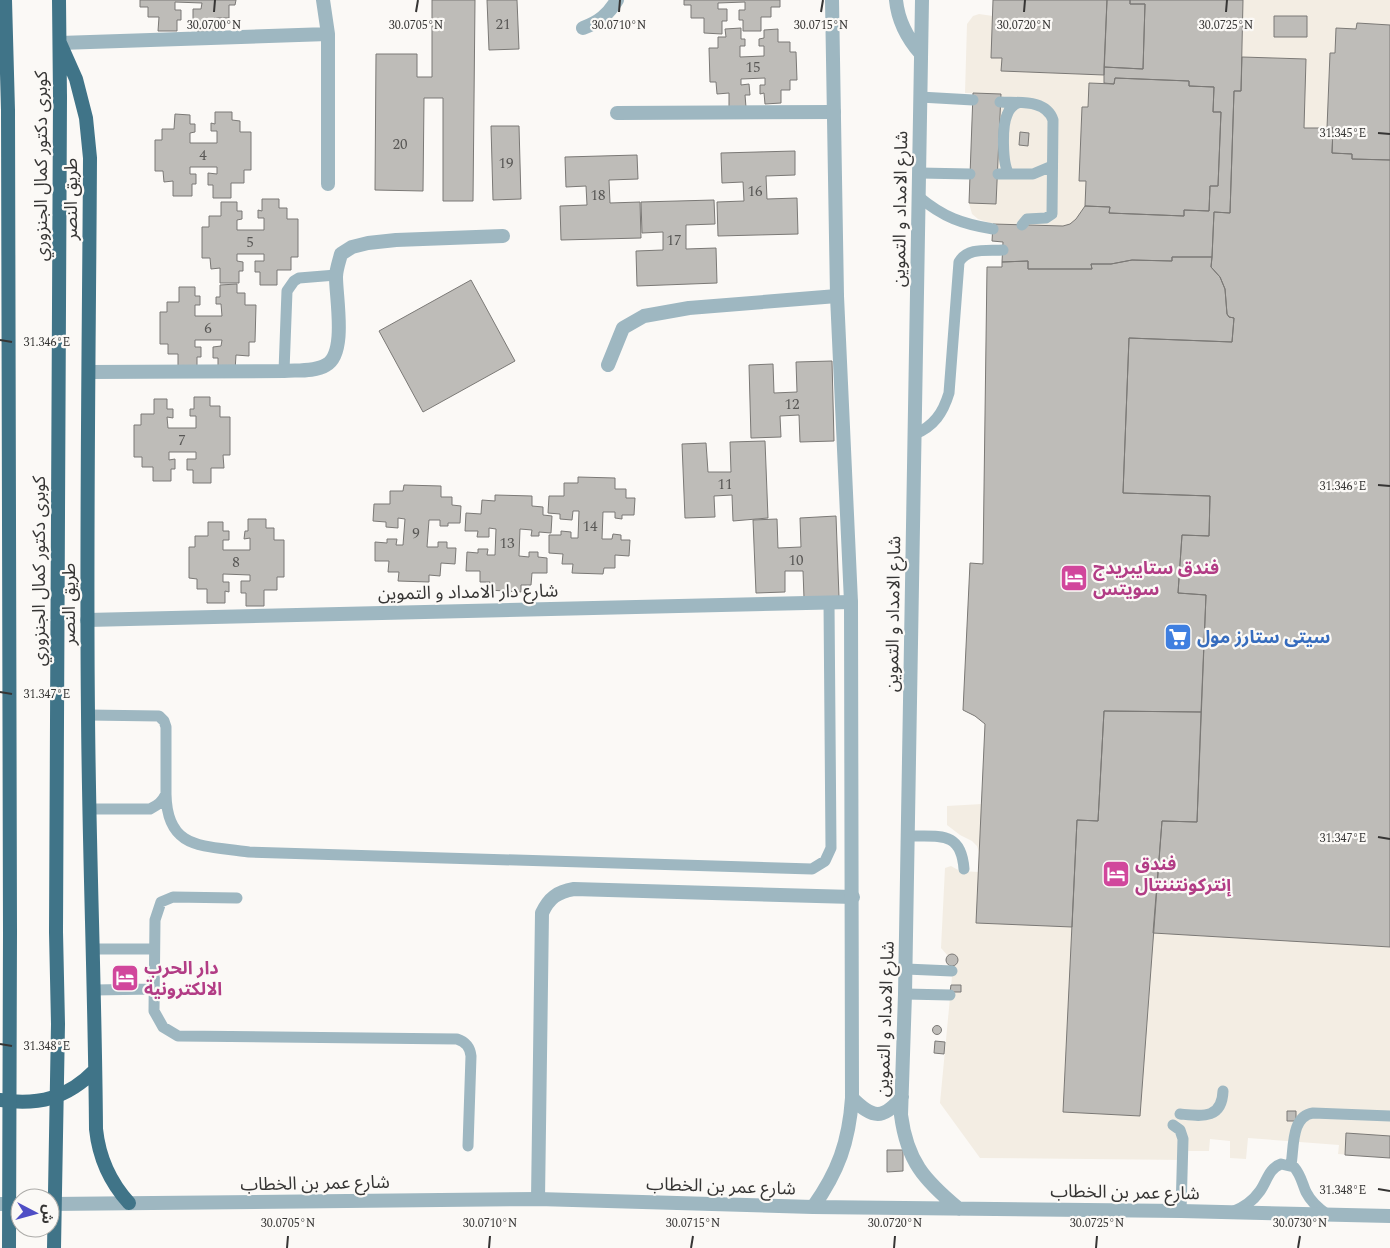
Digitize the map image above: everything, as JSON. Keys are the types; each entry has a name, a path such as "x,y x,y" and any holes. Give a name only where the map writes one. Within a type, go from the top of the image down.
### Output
{"highway":[{"path":"0,70 7,51 5,0"},
{"name":"طريق النصر","path":"60,0 60,43 76,79 86,118 90,158 87,620 96,1129 97,1146 109,1178 129,1203"},
{"name":"كوبرى دكتور كمال الجنزوري","path":"54,1248 58,1033 56,932 60,43"},
{"name":"كوبرى دكتور كمال الجنزوري","path":"7,51 11,1024 9,1248"},
{"path":"0,1100 16,1103 34,1102 51,1098 68,1092 83,1082 95,1070"}],"street":[{"path":"323,0 328,34 328,184"},
{"path":"583,28 598,23 610,12 617,0"},
{"name":"شارع الامداد و التموين","path":"813,1207 827,1188 838,1167 846,1145 852,1098 851,602 837,296 832,0"},
{"path":"832,22 842,0"},
{"path":"896,0 899,18 905,32 921,54"},
{"name":"شارع الامداد و التموين","path":"922,0 906,969 902,1097 904,1132 916,1165 933,1186 959,1209"},
{"path":"60,43 328,34"},
{"path":"617,113 834,112"},
{"path":"89,372 284,371 315,369 327,365 336,355 339,334 336,275 341,254 352,247 368,243 396,240 503,236"},
{"path":"608,365 622,328 644,316 688,308 837,296"},
{"name":"شارع دار الامداد و التموين","path":"87,620 851,602"},
{"path":"538,1199 542,913 546,903 563,891 574,889 852,897"},
{"path":"852,1098 868,1112 878,1115 889,1112 902,1097"},
{"name":"شارع عمر بن الخطاب","path":"60,1204 538,1199 813,1207 1181,1211 1390,1216"}],"lane":[{"path":"920,97 973,100"},
{"path":"1000,102 1043,107 1051,115 1053,125 1052,214 1046,218 1027,220 1022,225"},
{"path":"1018,103 1011,108 1006,120 1004,174 1033,174 1052,166"},
{"path":"920,173 970,174"},
{"path":"919,196 933,208 948,217 965,224 993,228"},
{"path":"915,434 926,430 934,423 944,409 949,393 959,262 962,257 973,251 1003,250"},
{"path":"284,371 287,291 294,281 299,278 336,275"},
{"path":"88,715 159,716 164,721 166,727 167,813 173,828 183,838 198,844 248,852 812,869 825,862 831,848 829,602"},
{"path":"89,809 150,808 157,806 166,794"},
{"path":"908,836 950,839 960,849 964,869"},
{"path":"237,898 173,897 162,902 155,920 154,949 154,1011 162,1027 178,1036 457,1039 467,1045 471,1056 468,1146"},
{"path":"93,949 154,949"},
{"path":"906,969 952,971"},
{"path":"94,990 154,989"},
{"path":"905,994 950,995"},
{"path":"1180,1114 1205,1116 1213,1113 1219,1108 1223,1100 1224,1091"},
{"path":"1291,1165 1297,1124 1303,1116 1313,1113 1390,1116"},
{"path":"1172,1126 1180,1130 1183,1139 1181,1211"},
{"path":"1230,1212 1244,1206 1256,1196 1271,1171 1281,1164 1291,1165 1299,1173 1311,1200 1328,1215"}],"shaded area":[{"name":"سيتى ستارز مول","path":"993,0 1390,0 1390,1158 1338,1154 1339,1145 1248,1138 1246,1159 1230,1158 1230,1141 1210,1139 1209,1151 1188,1151 1187,1160 980,1158 940,1103 953,966 956,965 958,960 955,955 950,954 948,956 941,948 945,868 951,866 960,871 979,872 979,852 977,846 947,825 947,806 982,804 985,724 963,710 970,563 983,563 987,267 1002,267 1003,242 993,224 978,219 972,214 969,203 973,93 965,93 967,24 973,16 979,14 993,16"}],"building":[{"path":"140,0 236,0 235,5 229,5 229,18 216,18 215,34 198,34 198,21 193,21 193,9 201,9 202,3 175,2 175,10 181,10 181,20 177,20 177,31 158,31 159,17 148,17 148,7 140,7"},
{"path":"432,0 475,0 473,201 443,201 443,98 424,98 423,191 375,190 376,54 417,54 417,77 432,77"},
{"path":"487,0 517,0 519,49 489,50"},
{"path":"684,0 780,0 780,7 771,7 771,17 761,17 761,31 743,31 743,20 739,20 739,10 745,10 745,2 718,3 718,9 727,9 727,21 722,21 722,34 704,33 704,18 691,18 691,5 684,5"},
{"path":"993,0 1107,0 1104,75 1001,71 1002,58 991,58"},
{"path":"1107,0 1130,0 1130,4 1145,4 1143,69 1104,67"},
{"path":"1130,0 1243,0 1241,91 1234,91 1230,213 1214,212 1212,257 1172,257 1172,261 1132,260 1111,264 1091,264 1092,269 1028,269 1028,261 1002,262 1003,242 992,241 993,224 1063,226 1070,224 1076,219 1085,206 1110,207 1109,213 1184,216 1184,210 1209,211 1210,186 1218,186 1221,112 1213,112 1214,87 1189,86 1189,81 1115,78 1114,84 1104,83 1104,67 1143,69 1145,4 1130,4"},
{"path":"1274,16 1307,16 1307,37 1274,37"},
{"path":"1357,23 1390,25 1390,160 1352,159 1352,154 1332,153 1333,128 1327,128 1330,53 1335,53 1336,28 1356,29"},
{"path":"741,28 741,39 745,39 745,46 740,46 740,57 764,56 764,46 759,46 759,39 764,38 764,30 778,29 778,42 790,42 790,52 796,52 797,80 790,80 790,90 781,90 781,103 765,104 764,93 760,94 760,85 765,85 765,78 741,79 741,85 749,84 750,95 745,95 746,107 729,108 729,93 717,94 716,82 710,82 709,48 718,48 718,37 726,37 725,29"},
{"path":"1242,57 1306,59 1304,128 1333,128 1332,153 1352,154 1352,159 1390,160 1390,947 1153,933 1162,821 1197,822 1206,595 1178,593 1182,535 1209,536 1210,496 1123,493 1129,338 1232,342 1234,318 1229,317 1227,314 1225,289 1220,277 1211,267 1214,212 1230,213 1234,91 1241,91"},
{"path":"1115,78 1189,81 1189,86 1214,87 1213,112 1221,112 1218,186 1210,186 1209,211 1184,210 1184,216 1109,213 1110,207 1085,206 1086,181 1079,181 1082,107 1088,107 1089,83 1114,84"},
{"path":"973,93 1001,94 996,204 969,203"},
{"path":"215,112 232,112 232,120 240,121 240,132 251,132 251,170 244,170 244,183 231,183 231,198 213,198 213,185 208,185 208,173 217,174 217,167 190,167 190,174 196,174 196,184 192,184 192,196 173,196 173,181 164,182 163,171 155,171 155,140 162,140 162,129 174,129 175,114 190,115 190,124 195,124 195,132 190,133 190,143 217,143 217,131 211,131 211,123 215,124"},
{"path":"491,126 519,126 521,199 493,200"},
{"path":"1020,132 1029,133 1028,146 1019,145"},
{"path":"795,151 795,175 766,176 767,199 797,198 798,234 718,236 717,202 744,201 743,182 722,183 721,153"},
{"path":"637,155 638,179 609,180 610,203 640,202 641,238 561,240 560,206 587,205 586,186 566,187 565,157"},
{"path":"262,199 279,199 279,208 287,208 287,219 298,219 298,257 291,257 291,270 277,270 277,285 260,285 260,272 255,272 255,261 264,261 264,254 237,254 237,261 243,262 243,271 239,271 239,283 220,283 220,268 211,269 210,258 202,258 202,227 209,227 209,216 221,216 221,202 237,202 237,211 242,211 242,219 237,220 237,230 264,230 264,218 258,218 258,210 262,211"},
{"path":"714,200 715,224 686,225 686,249 716,248 717,283 637,286 636,251 663,250 663,232 642,233 641,202"},
{"name":"فندق ستايبريدج سويتس","path":"1172,257 1212,257 1211,267 1220,277 1225,289 1227,314 1229,317 1234,318 1232,342 1129,338 1123,493 1210,496 1209,536 1182,535 1178,593 1206,595 1201,712 1104,711 1098,821 1077,820 1072,927 976,923 985,724 963,710 970,563 983,564 987,267 1002,267 1002,262 1028,261 1028,269 1092,269 1091,264 1111,264 1132,260 1172,261"},
{"path":"471,280 515,361 423,412 379,331"},
{"path":"237,284 237,293 245,293 245,305 256,305 255,342 249,342 249,356 236,355 235,371 218,371 218,358 213,358 213,347 221,346 222,340 195,340 195,347 201,347 201,357 197,357 197,368 178,368 178,354 168,354 168,344 160,344 160,312 167,312 167,302 179,302 179,287 195,287 195,296 200,296 200,305 195,305 195,316 222,316 221,304 216,304 216,297 220,297 220,285"},
{"path":"832,361 834,441 800,442 799,415 780,416 781,437 751,438 749,365 773,364 774,393 797,392 796,362"},
{"path":"194,397 210,397 210,406 220,406 220,417 230,417 230,455 223,455 224,468 211,468 211,483 193,483 193,470 187,470 187,459 196,459 196,452 169,452 169,460 175,459 175,469 171,469 171,481 153,481 153,467 142,467 142,457 134,457 134,425 141,425 141,414 154,414 154,399 167,399 167,409 173,409 173,418 167,417 168,428 196,428 196,416 190,416 190,409 194,409"},
{"path":"765,441 768,518 733,521 732,495 714,496 715,517 685,518 682,444 706,443 708,472 731,472 730,442"},
{"path":"578,477 615,478 615,489 626,489 626,498 635,498 634,515 622,515 622,519 615,518 615,512 603,512 602,539 612,539 613,534 621,535 621,540 630,540 629,556 615,555 615,568 604,568 603,574 572,573 573,564 562,564 563,554 549,553 549,535 561,535 561,531 571,532 571,538 578,538 579,511 573,511 572,520 560,519 560,514 548,513 549,496 564,496 564,483 578,483"},
{"path":"404,485 441,486 441,497 452,497 452,505 461,506 460,523 448,523 448,526 440,526 440,520 429,520 427,547 438,547 438,542 447,542 447,548 456,548 455,564 441,563 440,576 429,575 429,582 398,581 399,572 388,572 389,561 375,561 375,542 387,543 387,539 397,539 396,545 403,545 405,519 398,518 398,528 386,527 386,522 373,521 374,504 390,504 390,491 403,491"},
{"path":"495,495 532,496 532,506 543,507 543,515 552,516 551,533 539,532 539,536 531,536 532,530 520,529 519,556 529,557 529,552 538,552 538,557 547,558 547,573 532,573 531,585 521,585 521,592 489,590 490,582 480,582 480,571 466,571 467,552 478,553 478,549 488,549 487,555 495,555 496,529 489,528 489,537 477,537 478,531 465,531 466,513 481,514 482,500 495,501"},
{"path":"836,516 839,597 804,598 803,571 785,571 785,592 756,593 753,520 777,519 778,548 801,547 800,518"},
{"path":"248,519 266,519 266,528 274,528 274,540 284,540 284,577 277,577 277,590 264,590 264,606 246,606 246,593 241,593 241,581 250,581 250,575 223,574 223,582 229,582 229,592 225,591 225,603 207,603 207,589 197,589 197,579 189,578 189,547 195,547 195,536 208,536 208,522 223,522 223,531 229,531 229,540 223,540 223,550 250,550 250,538 244,539 245,531 248,531"},
{"name":"فندق إنتركونتننتال","path":"1104,711 1201,712 1197,822 1162,821 1140,1116 1063,1112 1077,820 1098,821"},
{"path":"952,954 958,960 952,966 946,960"},
{"path":"951,985 961,985 961,992 950,992"},
{"path":"937,1025 942,1030 937,1035 932,1030"},
{"path":"935,1041 945,1042 944,1054 934,1053"},
{"path":"1287,1111 1296,1111 1296,1121 1287,1121"},
{"path":"1346,1133 1390,1136 1390,1158 1345,1155"},
{"path":"887,1150 903,1150 903,1171 887,1172"}],"place":[{"name":"فندق ستايبريدج سويتس","path":"1074,578"},
{"name":"سيتى ستارز مول","path":"1178,637"},
{"name":"فندق إنتركونتننتال","path":"1116,874"},
{"name":"دار الحرب الالكترونية","path":"125,978"}]}
